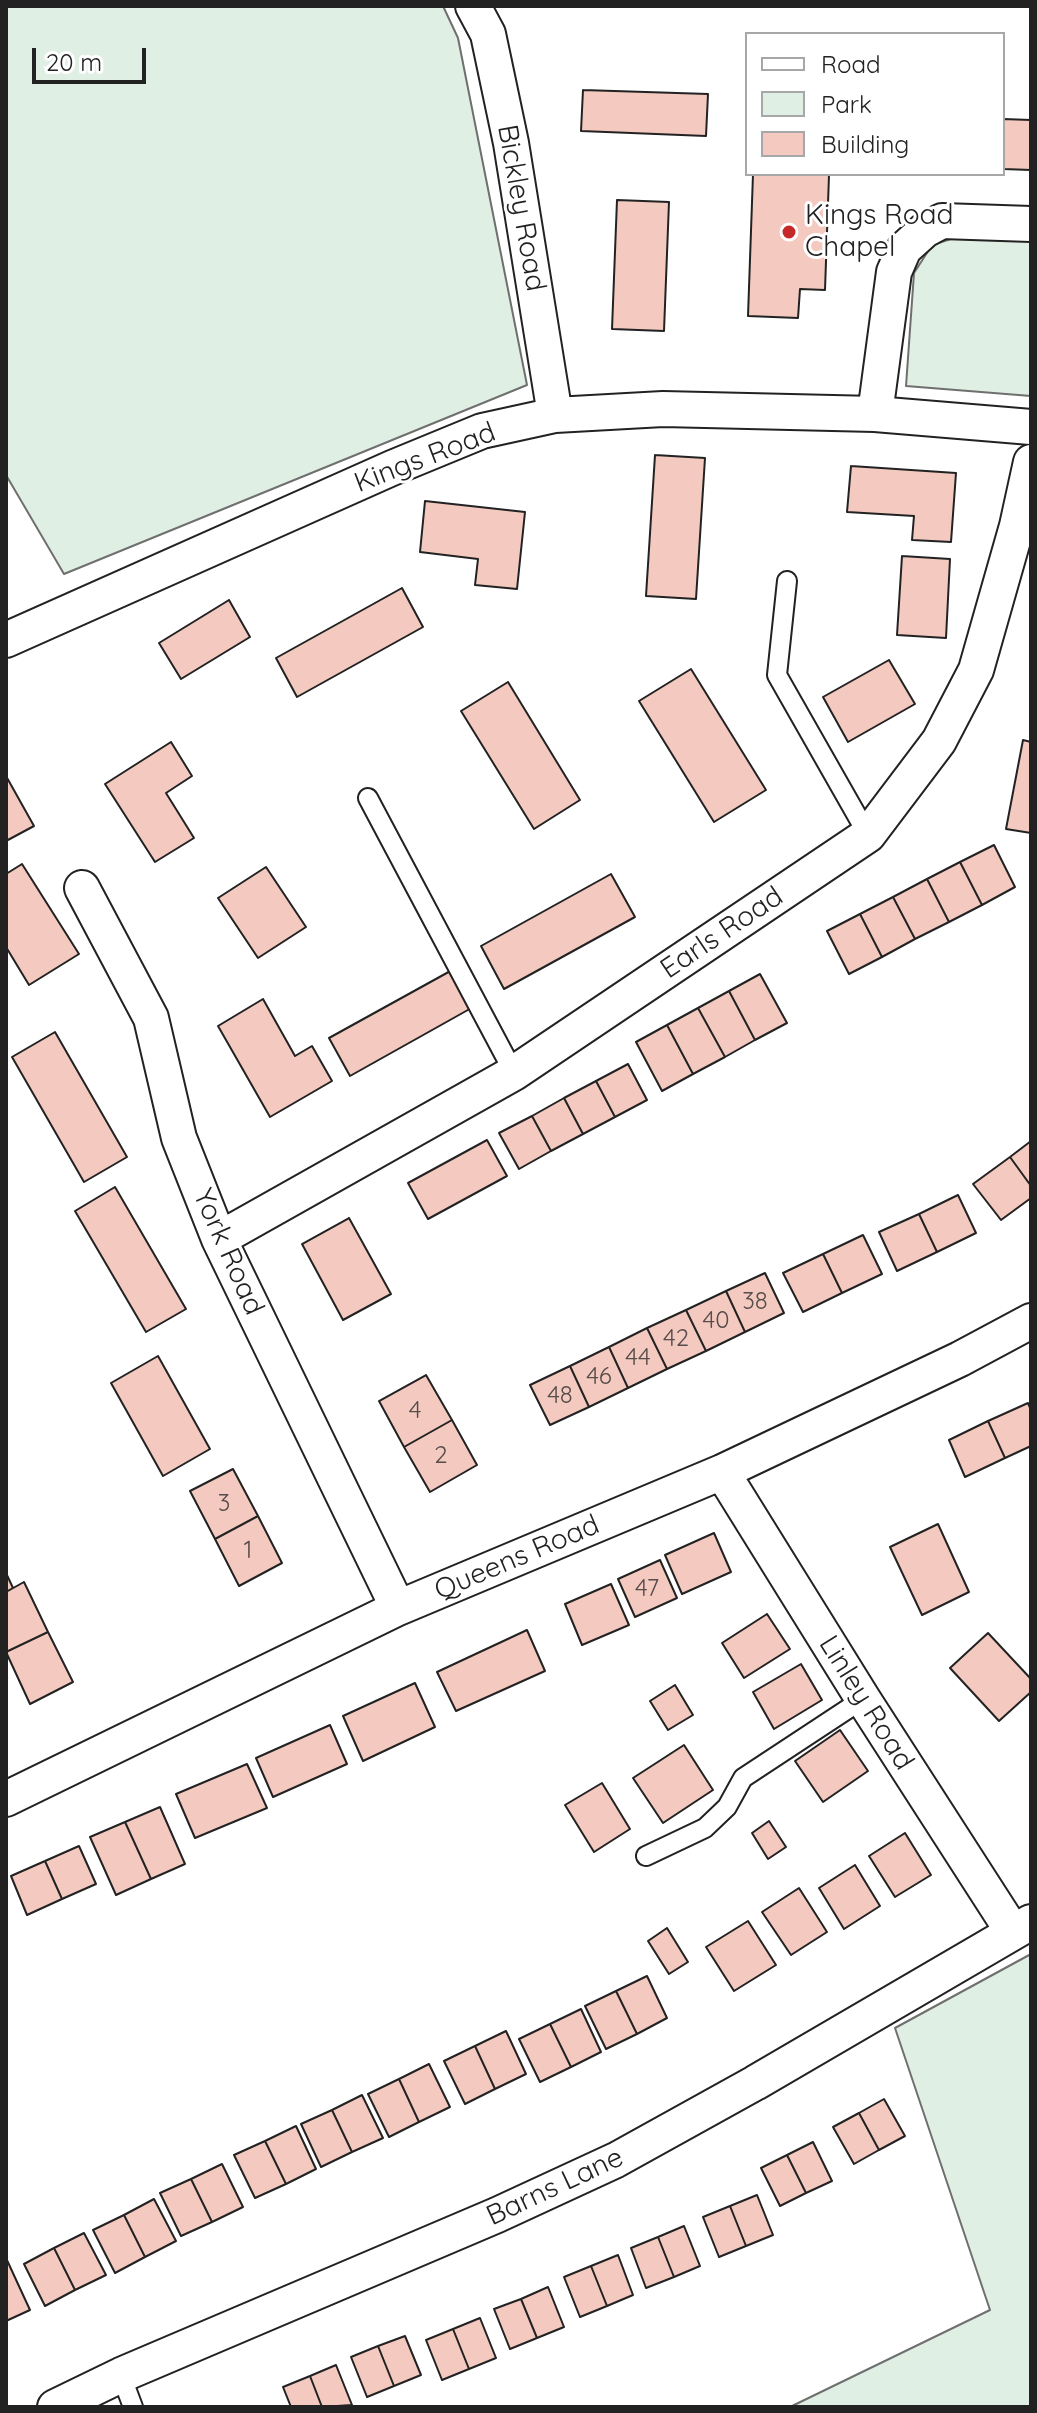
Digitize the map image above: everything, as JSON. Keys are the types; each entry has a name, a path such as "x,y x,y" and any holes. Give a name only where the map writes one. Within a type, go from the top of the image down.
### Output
{"street":[{"name":"Bickley Road","path":"473,6 488,34 511,143 555,415"},
{"path":"875,414 894,272 904,249 925,230 942,221 1031,224"},
{"name":"Kings Road","path":"6,640 482,431 555,415 663,409 875,414 1031,427"},
{"name":"Earls Road","path":"219,1239 514,1073 868,835 939,741 976,670 1017,526 1031,462"},
{"name":"York Road","path":"82,888 151,1018 179,1138 219,1239 398,1608"},
{"name":"Queens Road","path":"6,1799 398,1608 722,1472 960,1359 1031,1321"},
{"name":"Linley Road","path":"722,1472 863,1699 1022,1927"},
{"name":"Barns Lane","path":"55,2407 121,2375 497,2215 616,2160 755,2083 1022,1927"}],"lane":[{"path":"787,581 777,675 868,835"},
{"path":"368,798 514,1073"},
{"path":"646,1856 705,1828 727,1807 743,1778 863,1699"},
{"path":"121,2375 133,2407"}],"green space":[{"path":"6,6 443,6 458,38 527,385 64,574 6,475"},
{"path":"954,238 1031,241 1031,396 906,386 914,273 932,245"},
{"path":"1031,1954 1031,2407 790,2407 990,2310 895,2028"}],"building":[{"path":"583,90 708,94 706,136 581,131"},
{"path":"1005,119 1031,120 1031,170 1005,169"},
{"name":"Kings Road Chapel","path":"753,176 829,176 825,290 800,289 798,318 748,316"},
{"path":"617,200 669,202 664,331 612,329"},
{"path":"655,455 705,458 696,599 646,596"},
{"path":"851,466 956,473 951,542 912,540 914,516 847,512"},
{"path":"425,501 525,512 517,589 475,585 478,559 420,552"},
{"path":"902,556 950,559 946,638 897,635"},
{"path":"402,588 423,627 297,697 276,658"},
{"path":"229,600 250,637 181,679 159,643"},
{"path":"889,660 915,704 848,742 823,697"},
{"path":"691,669 766,790 714,822 639,701"},
{"path":"508,682 580,800 534,829 461,711"},
{"path":"1023,740 1031,742 1031,833 1006,829"},
{"path":"171,742 192,776 166,793 194,838 155,862 105,784"},
{"path":"6,776 34,826 6,841"},
{"path":"994,845 1015,887 982,905 960,862"},
{"path":"960,862 982,905 949,922 927,879"},
{"path":"22,864 79,954 29,985 6,947 6,874"},
{"path":"266,867 306,927 258,958 218,898"},
{"path":"611,874 635,917 504,989 481,946"},
{"path":"927,879 949,922 915,939 893,897"},
{"path":"893,897 915,939 882,957 860,914"},
{"path":"860,914 882,957 849,974 827,931"},
{"path":"454,969 475,1006 350,1076 329,1038"},
{"path":"760,974 787,1023 755,1040 729,991"},
{"path":"729,991 755,1040 725,1057 698,1008"},
{"path":"263,999 295,1056 312,1046 332,1081 270,1117 218,1026"},
{"path":"698,1008 725,1057 693,1074 667,1025"},
{"path":"667,1025 693,1074 662,1091 636,1042"},
{"path":"55,1032 127,1157 84,1182 12,1057"},
{"path":"628,1064 647,1100 615,1117 596,1081"},
{"path":"596,1081 615,1117 583,1134 564,1098"},
{"path":"564,1098 583,1134 551,1151 532,1116"},
{"path":"532,1116 551,1151 519,1169 499,1133"},
{"path":"487,1140 507,1176 428,1219 408,1183"},
{"path":"1031,1141 1031,1186 1010,1157"},
{"path":"1010,1157 1031,1186 1031,1198 1001,1220 973,1184"},
{"path":"115,1187 186,1309 146,1332 75,1211"},
{"path":"958,1195 976,1233 937,1252 919,1214"},
{"path":"919,1214 937,1252 897,1271 879,1232"},
{"path":"349,1218 391,1294 343,1320 302,1244"},
{"path":"863,1235 882,1274 842,1293 823,1254"},
{"path":"823,1254 842,1293 803,1312 783,1273"},
{"path":"765,1273 784,1313 745,1332 726,1291"},
{"path":"726,1291 745,1332 706,1351 686,1310"},
{"path":"686,1310 706,1351 667,1369 647,1328"},
{"path":"647,1328 667,1369 628,1388 609,1347"},
{"path":"609,1347 628,1388 589,1407 570,1366"},
{"path":"158,1356 210,1449 163,1476 111,1383"},
{"path":"570,1366 589,1407 550,1425 530,1385"},
{"path":"426,1375 452,1420 404,1447 379,1401"},
{"path":"1028,1403 1031,1410 1031,1446 1005,1458 988,1421"},
{"path":"452,1420 477,1465 430,1492 404,1447"},
{"path":"988,1421 1005,1458 965,1477 949,1440"},
{"path":"233,1469 258,1516 215,1539 190,1491"},
{"path":"258,1516 282,1563 239,1586 215,1539"},
{"path":"938,1524 969,1592 922,1615 890,1547"},
{"path":"714,1533 731,1572 682,1594 665,1555"},
{"path":"660,1560 677,1598 635,1617 618,1579"},
{"path":"6,1573 13,1588 6,1592"},
{"path":"24,1582 48,1632 6,1652 6,1592"},
{"path":"611,1584 629,1625 582,1645 565,1604"},
{"path":"767,1614 790,1649 744,1678 722,1643"},
{"path":"527,1630 545,1671 456,1711 437,1672"},
{"path":"48,1632 73,1682 30,1704 6,1652"},
{"path":"988,1633 1031,1679 1031,1692 999,1721 950,1668"},
{"path":"801,1664 822,1700 774,1729 753,1692"},
{"path":"415,1683 435,1727 363,1761 343,1716"},
{"path":"675,1685 693,1715 668,1730 650,1701"},
{"path":"330,1725 347,1764 273,1797 256,1758"},
{"path":"840,1730 868,1771 823,1802 795,1761"},
{"path":"684,1745 713,1790 663,1823 633,1778"},
{"path":"247,1764 267,1808 195,1838 176,1794"},
{"path":"602,1783 630,1829 594,1852 565,1805"},
{"path":"160,1807 185,1864 151,1879 125,1822"},
{"path":"769,1821 786,1847 768,1859 752,1833"},
{"path":"125,1822 151,1879 116,1895 90,1837"},
{"path":"905,1833 931,1875 895,1897 869,1856"},
{"path":"79,1846 96,1884 62,1899 45,1861"},
{"path":"45,1861 62,1899 27,1915 11,1876"},
{"path":"855,1865 880,1906 844,1929 819,1888"},
{"path":"799,1888 827,1932 791,1955 762,1912"},
{"path":"748,1921 776,1965 734,1991 706,1947"},
{"path":"667,1928 688,1962 669,1974 648,1941"},
{"path":"647,1976 667,2018 637,2034 616,1991"},
{"path":"616,1991 637,2034 606,2049 585,2006"},
{"path":"581,2009 601,2052 571,2067 550,2024"},
{"path":"550,2024 571,2067 540,2082 519,2039"},
{"path":"506,2031 526,2074 495,2089 475,2046"},
{"path":"475,2046 495,2089 465,2104 444,2061"},
{"path":"429,2064 450,2107 419,2122 399,2079"},
{"path":"399,2079 419,2122 389,2137 368,2094"},
{"path":"362,2095 383,2138 352,2152 332,2110"},
{"path":"884,2099 905,2136 879,2150 859,2113"},
{"path":"332,2110 352,2152 321,2167 301,2124"},
{"path":"859,2113 879,2150 854,2164 833,2127"},
{"path":"296,2126 316,2169 286,2184 265,2141"},
{"path":"265,2141 286,2184 255,2198 234,2155"},
{"path":"813,2142 832,2181 806,2193 787,2155"},
{"path":"787,2155 806,2193 780,2206 761,2168"},
{"path":"222,2164 243,2207 212,2222 191,2179"},
{"path":"191,2179 212,2222 181,2236 160,2193"},
{"path":"757,2195 773,2235 746,2246 730,2206"},
{"path":"154,2199 176,2241 145,2257 124,2215"},
{"path":"730,2206 746,2246 719,2257 703,2217"},
{"path":"124,2215 145,2257 115,2273 93,2230"},
{"path":"684,2226 700,2266 674,2277 658,2237"},
{"path":"84,2233 106,2275 75,2290 54,2248"},
{"path":"658,2237 674,2277 646,2288 631,2248"},
{"path":"54,2248 75,2290 45,2306 24,2264"},
{"path":"618,2255 633,2295 607,2306 591,2266"},
{"path":"6,2258 30,2310 6,2321"},
{"path":"591,2266 607,2306 580,2317 564,2277"},
{"path":"548,2287 564,2327 537,2338 521,2299"},
{"path":"521,2299 537,2338 510,2349 494,2309"},
{"path":"480,2318 496,2358 469,2369 453,2329"},
{"path":"453,2329 469,2369 442,2380 426,2340"},
{"path":"405,2336 421,2375 394,2386 378,2346"},
{"path":"378,2346 394,2386 367,2397 351,2357"},
{"path":"336,2365 352,2405 322,2407 310,2376"},
{"path":"310,2376 322,2407 291,2407 283,2387"}],"place":[{"name":"Kings Road Chapel","path":"789,232"}]}
